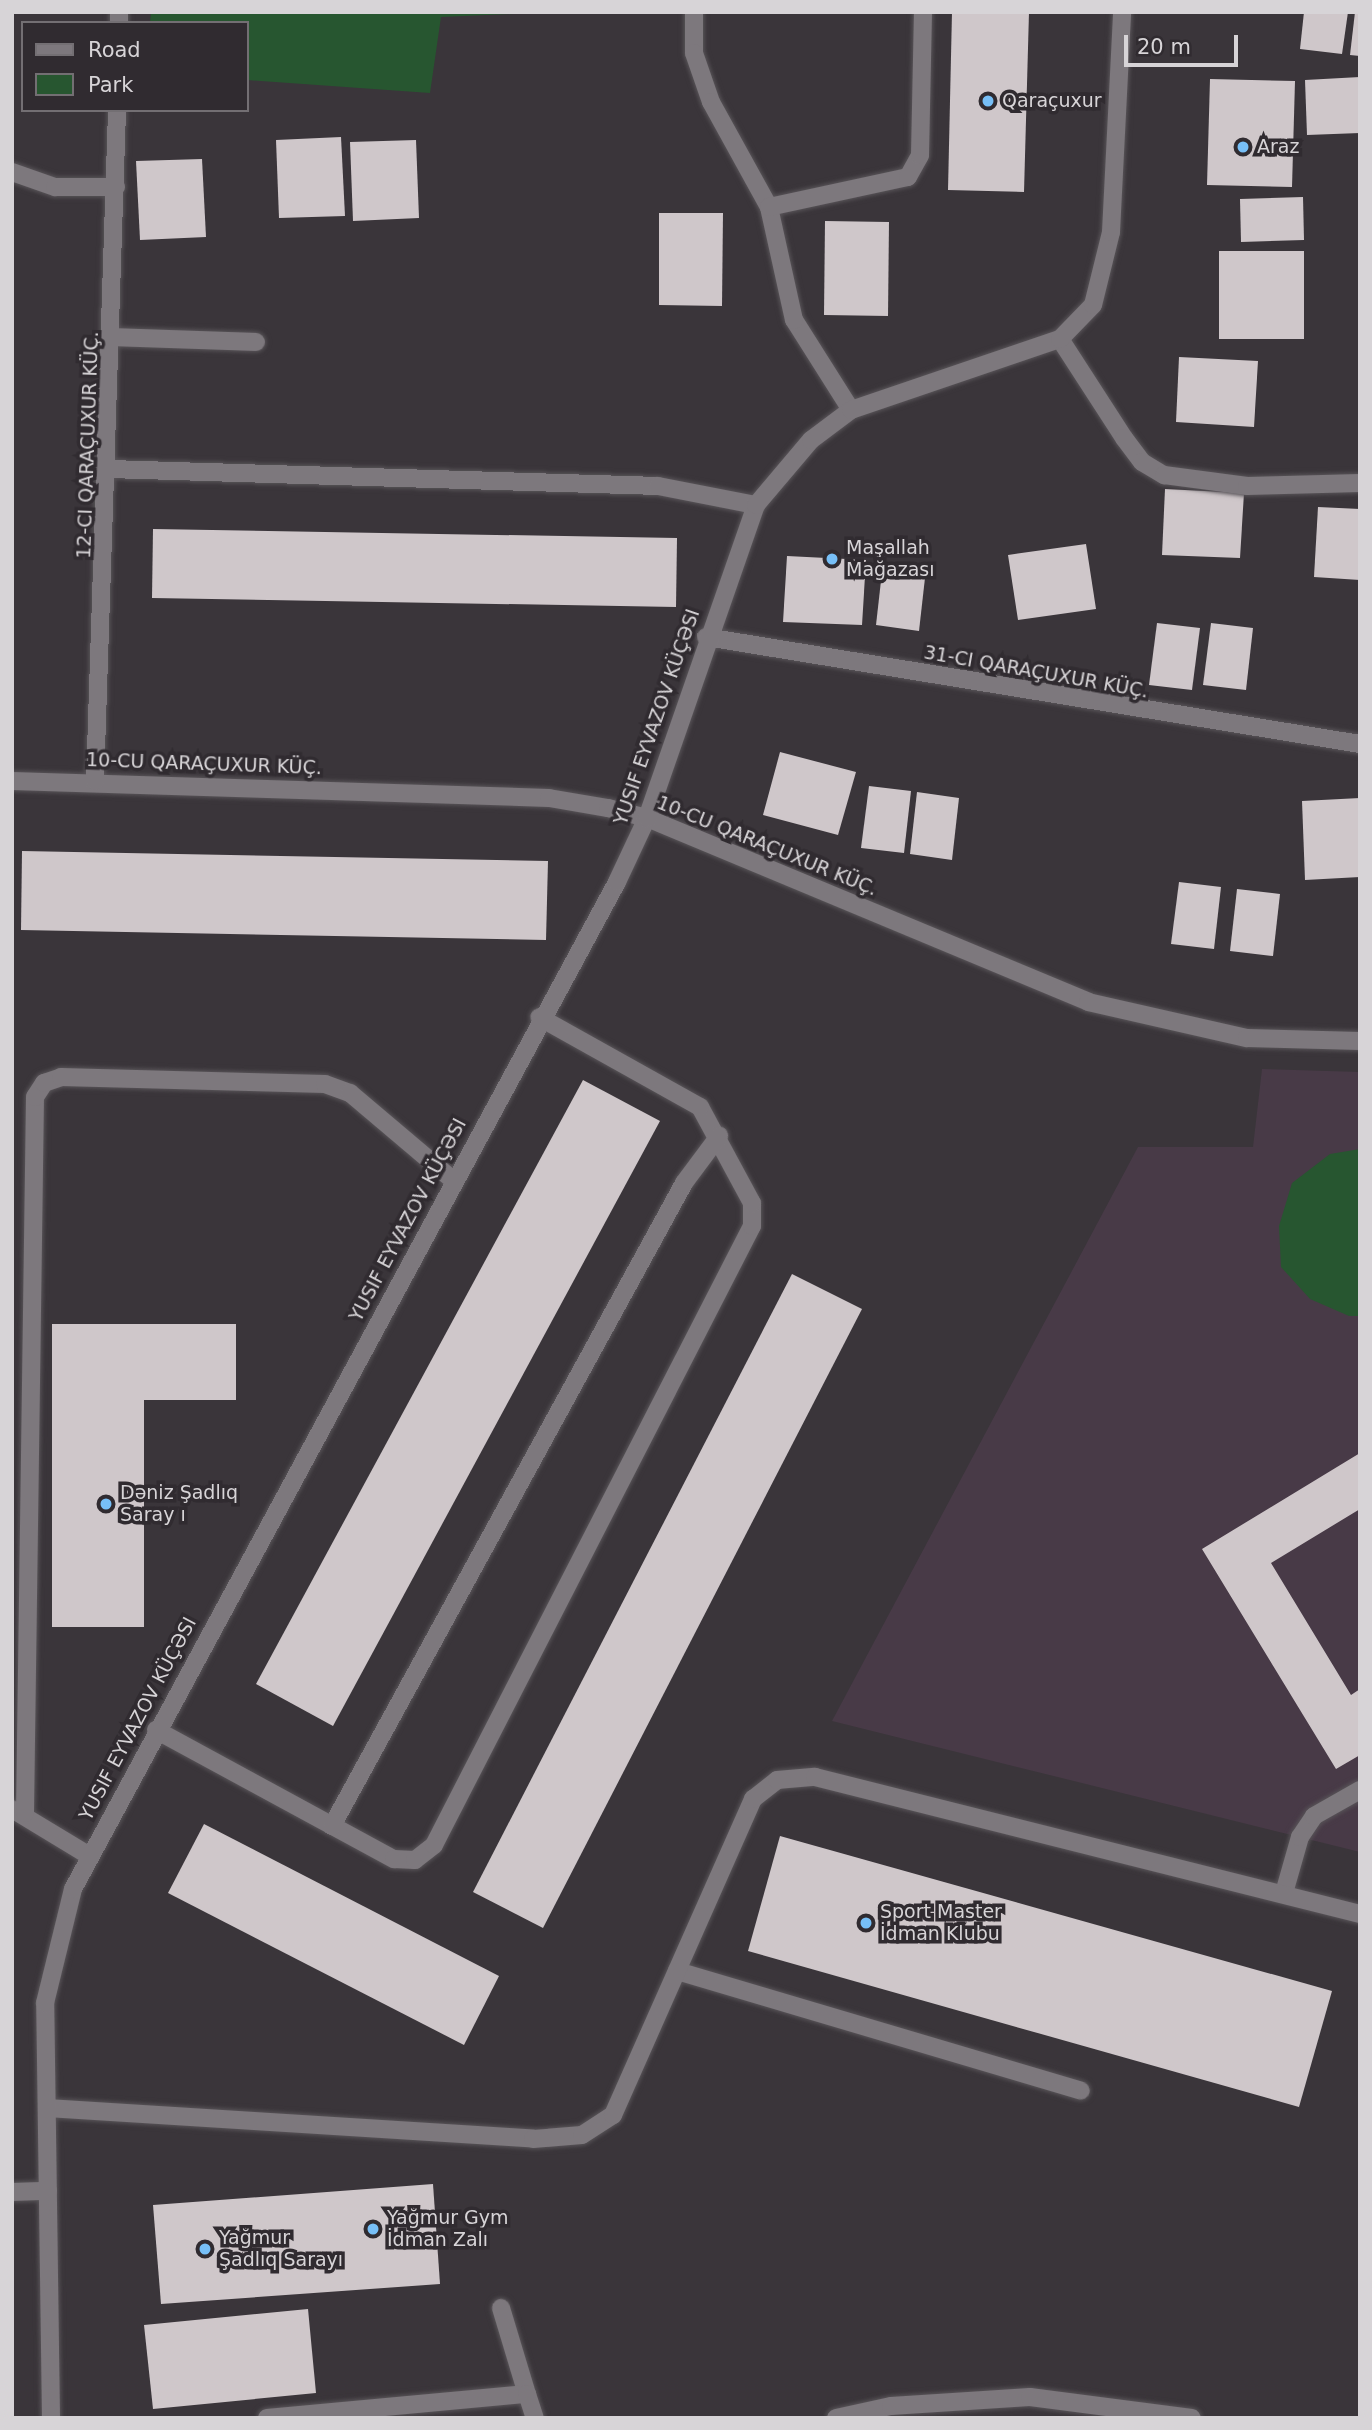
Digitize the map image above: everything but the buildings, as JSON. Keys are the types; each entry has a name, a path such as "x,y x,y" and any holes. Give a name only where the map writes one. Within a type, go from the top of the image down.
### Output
{"street":[{"path":"694,12 694,52 711,102 769,207 794,320 851,410"},
{"path":"769,207 908,177 920,155 923,12"},
{"name":"YUSIF EYVAZOV KÜÇƏSI","path":"51,2418 47,2108 49,1968 88,1856 648,818 706,637 756,505 811,440 851,410 1060,339 1093,306 1111,232 1122,12"},
{"name":"12-CI QARAÇUXUR KÜÇ.","path":"95,781 109,469 117,112"},
{"path":"12,172 55,187 116,187"},
{"path":"112,337 256,342"},
{"path":"1060,339 1136,454 1164,475 1247,486 1360,483"},
{"path":"109,469 658,486 756,505"},
{"name":"31-CI QARAÇUXUR KÜÇ.","path":"706,637 1360,744"},
{"name":"10-CU QARAÇUXUR KÜÇ.","path":"12,782 95,781 549,798 648,818 1088,1002 1247,1038 1360,1041"},
{"path":"156,1730 394,1859 415,1860 434,1845 752,1226 752,1203 719,1136 700,1107 668,1085 539,1017"},
{"path":"88,1856 19,1811 35,1097 44,1083 61,1077 325,1084 360,1100 412,1152 454,1181"},
{"path":"332,1826 684,1183 719,1136"},
{"path":"47,2108 533,2139 582,2135 613,2115 753,1799 777,1780 815,1777 1360,1914"},
{"path":"1284,1893 1300,1837 1314,1816 1360,1790"},
{"path":"677,1970 1081,2091"},
{"path":"12,2192 48,2191"},
{"path":"501,2308 535,2418"},
{"path":"267,2418 527,2394"},
{"path":"836,2418 1030,2397 1190,2418"}],"shaded area":[{"path":"1262,1069 1360,1072 1360,1852 832,1721 1138,1147 1253,1147"}],"green space":[{"path":"151,12 558,12 441,17 430,93 248,80 248,21 150,21"},
{"path":"1360,1149 1360,1316 1349,1316 1310,1299 1281,1267 1279,1226 1292,1183 1330,1154"}],"place":[{"name":"Qaraçuxur","path":"988,101"},
{"name":"Araz","path":"1243,147"},
{"name":"Maşallah Mağazası","path":"832,559"},
{"name":"Dəniz Şadlıq Saray ı","path":"106,1504"},
{"name":"Sport Master İdman Klubu","path":"866,1923"},
{"name":"Yağmur Gym İdman Zalı","path":"373,2229"},
{"name":"Yağmur Şadlıq Sarayı","path":"205,2249"}]}
